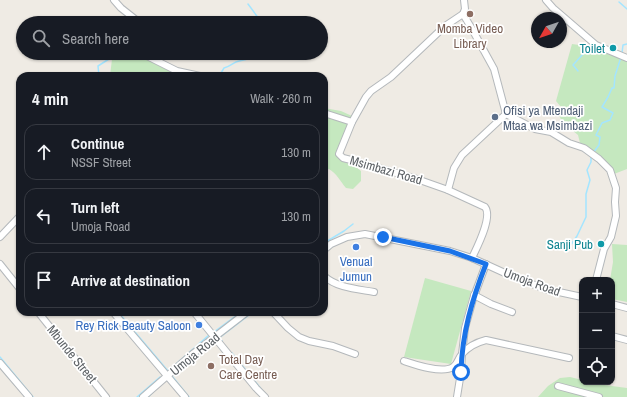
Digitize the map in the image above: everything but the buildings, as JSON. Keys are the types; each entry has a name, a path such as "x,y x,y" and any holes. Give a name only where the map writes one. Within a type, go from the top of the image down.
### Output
{"street":[{"path":"114,0 132,16"},
{"path":"464,0 465,9 463,14 494,70 506,114 535,129 551,132 584,148 610,170 616,188 616,216 611,237 604,249 597,277"},
{"path":"546,0 596,45 627,58"},
{"name":"Msimbazi Road","path":"463,14 445,26 391,77 371,91 352,122 339,152 340,156 414,178 448,190 485,207 488,210 488,219 472,258"},
{"path":"154,60 174,72"},
{"path":"328,114 352,122"},
{"path":"448,190 454,168 462,155 506,114"},
{"path":"0,237 16,220"},
{"name":"Umoja Road","path":"328,247 347,237 365,234 444,249 472,258 545,289 579,296"},
{"path":"0,264 16,284"},
{"path":"457,397 465,328 474,295 486,264"},
{"path":"328,280 337,285 374,292"},
{"path":"474,295 491,304 512,312"},
{"path":"615,305 627,308"},
{"name":"Mbunde Street","path":"41,316 106,397"},
{"path":"117,316 185,397"},
{"path":"197,316 265,397"},
{"name":"Umoja Road","path":"143,397 190,356 242,316"},
{"path":"278,316 288,328 299,337 309,341 333,346 355,354"},
{"path":"615,337 627,340"},
{"path":"404,361 430,368 445,370 456,364 462,354 481,341 486,340 569,358"},
{"path":"0,363 28,397"},
{"path":"558,386 600,397"}],"green space":[{"path":"572,44 600,48 627,58 627,169 614,174 580,143 578,135 562,122 558,112 561,107 556,101"},
{"path":"112,60 147,60 177,71 197,72 110,72"},
{"path":"328,109 341,111 352,116 352,125 341,158 346,163 352,164 361,171 361,181 353,189 346,188 336,175 329,169"},
{"path":"612,244 627,245 627,302 615,300 615,277 610,277 613,262"},
{"path":"425,278 471,291 451,364 404,357"},
{"path":"570,377 579,379 579,385 604,385 627,388 627,397 538,397 548,386 560,378"}],"waterway":[{"path":"619,2 627,9"},
{"path":"248,4 257,16"},
{"path":"578,71 573,65 592,44"},
{"path":"622,53 623,45 627,44"},
{"path":"593,153 599,145 600,137 596,135 602,123 610,120 613,113 602,107 612,88 614,88 615,76 621,57"},
{"path":"99,72 98,66 107,60"},
{"path":"222,72 224,68 243,60"},
{"path":"570,246 577,236 586,217 586,194 590,180 587,170 591,162 591,156"},
{"path":"328,241 353,224"},
{"path":"121,316 168,371 209,335"},
{"path":"214,332 236,316"},
{"path":"222,341 219,338 248,316"},
{"path":"210,345 215,342"},
{"path":"188,362 204,350"},
{"path":"232,353 262,390"},
{"path":"0,357 33,397"},
{"path":"4,372 17,387"},
{"path":"173,375 172,376 189,397"},
{"path":"137,397 160,377"},
{"path":"148,397 157,388"}],"place":[{"name":"Momba Video Library","path":"470,14"},
{"name":"Toilet","path":"613,48"},
{"name":"Ofisi ya Mtendaji Mtaa wa Msimbazi","path":"495,117"},
{"name":"Sanji Pub","path":"601,244"},
{"name":"Venual Jumun","path":"356,247"},
{"name":"Rey Rick Beauty Saloon","path":"199,325"},
{"name":"Total Day Care Centre","path":"211,366"}],"route":[{"path":"383,237 450,251 486,264 473,299 465,328 461,372"}]}
